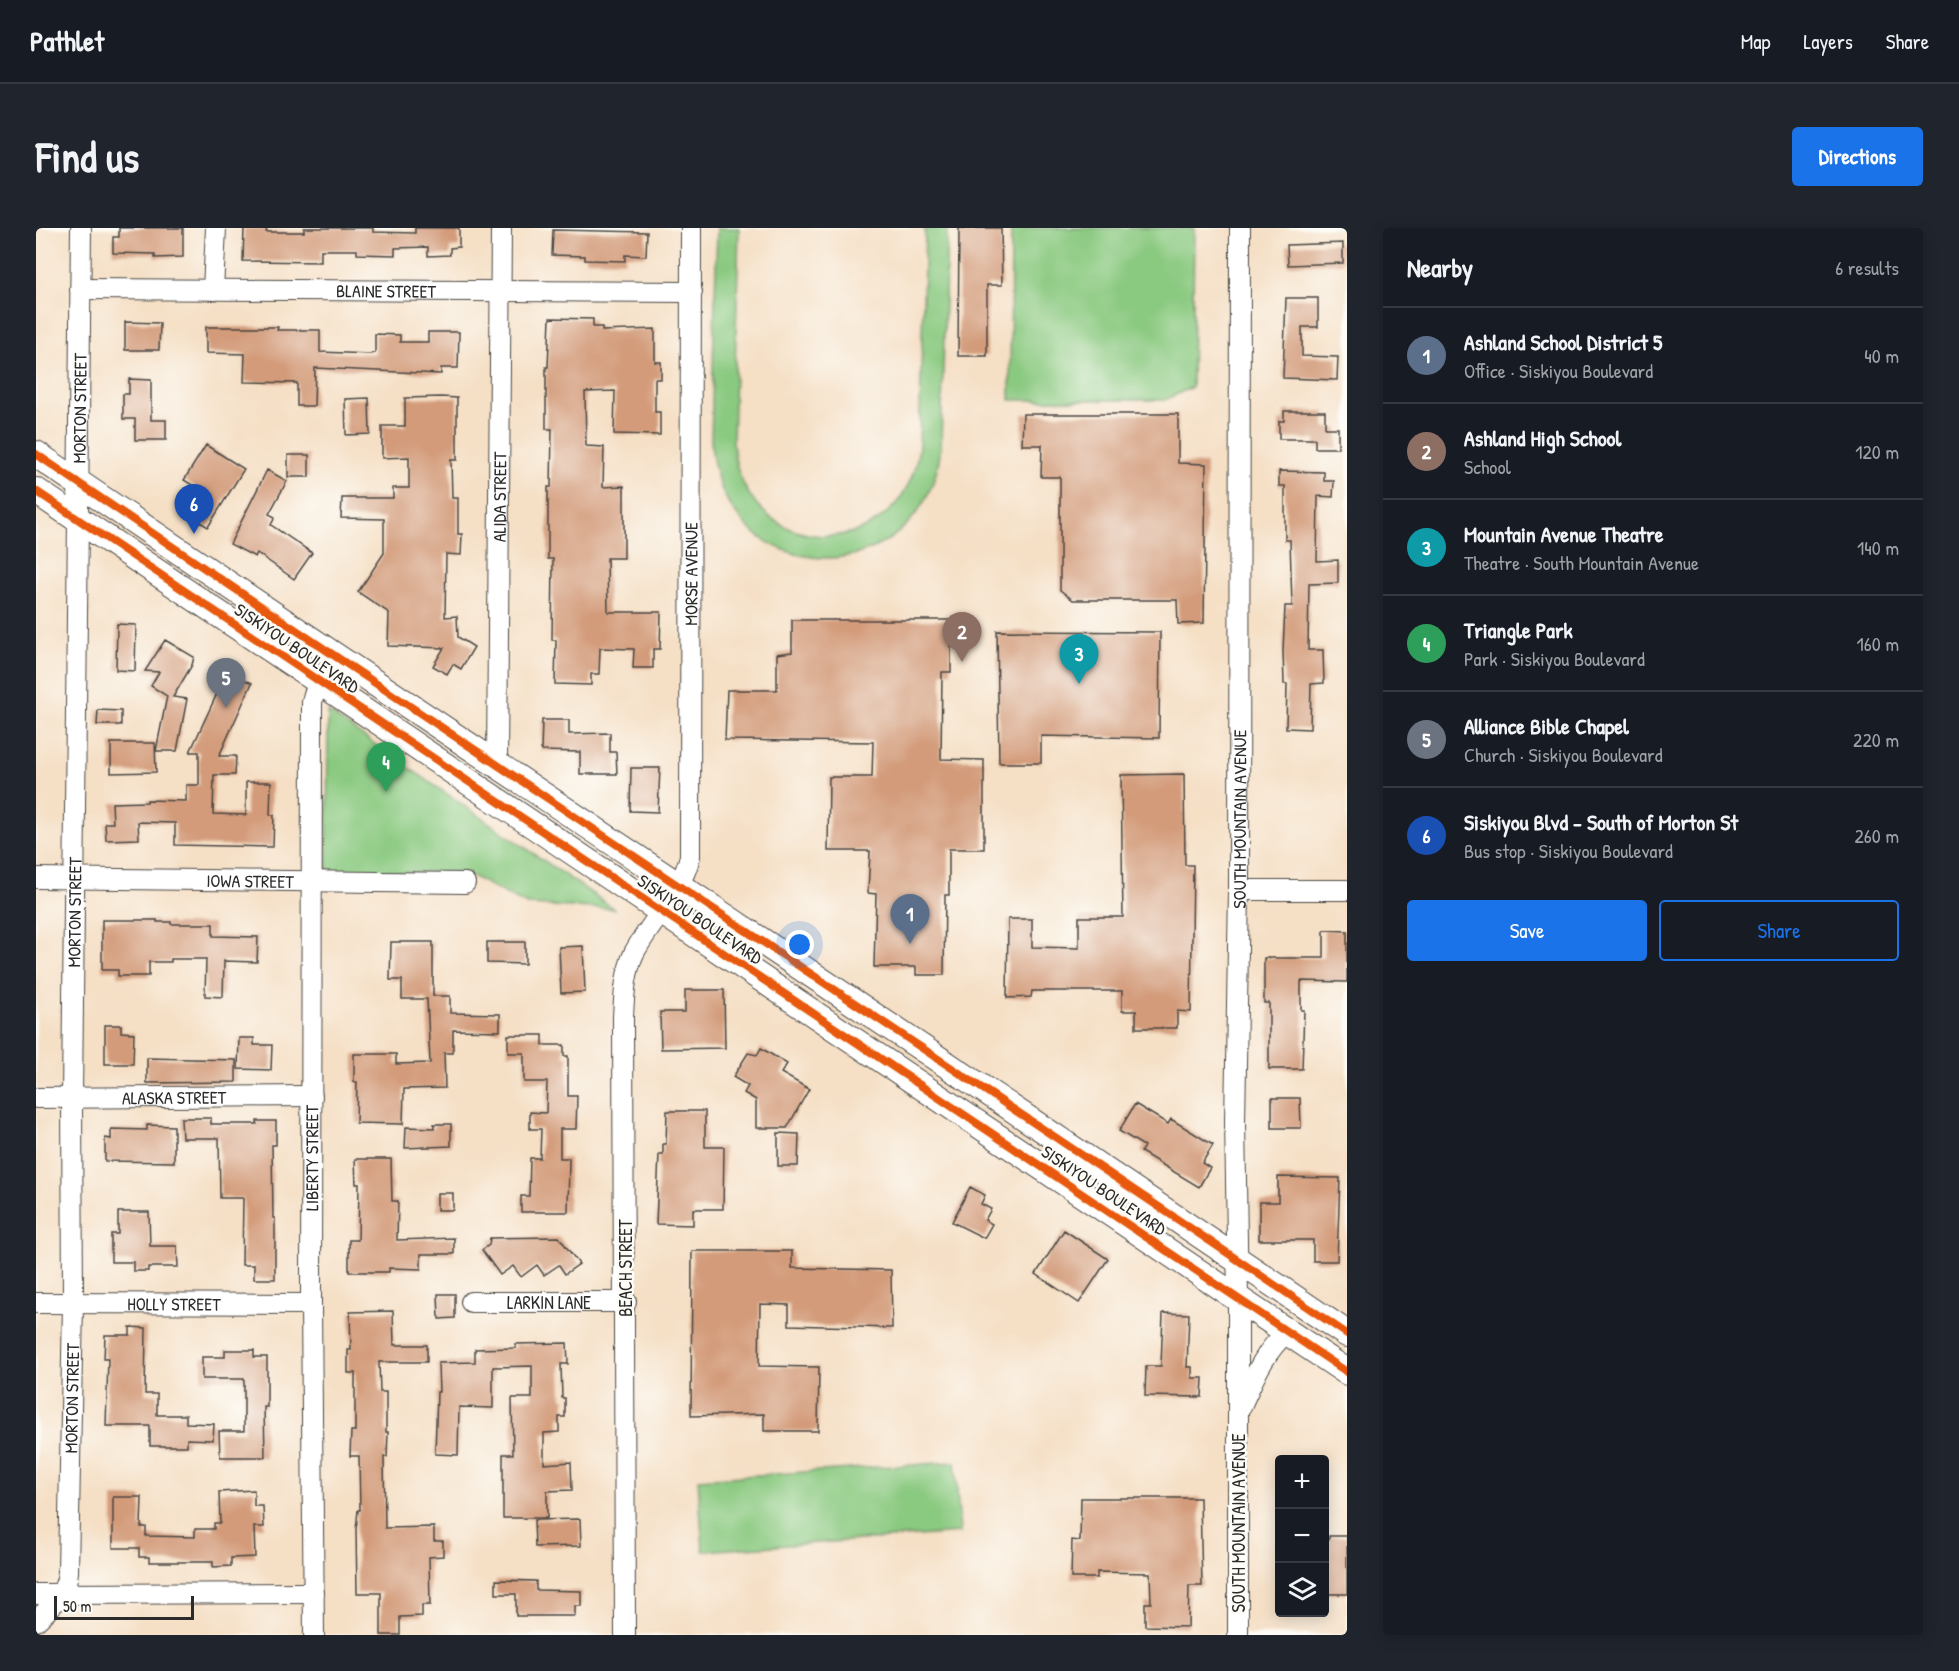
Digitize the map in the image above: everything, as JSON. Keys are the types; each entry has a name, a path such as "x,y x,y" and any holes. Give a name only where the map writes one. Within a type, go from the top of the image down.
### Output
{"main road":[{"name":"SISKIYOU BOULEVARD","path":"36,454 1347,1335"},
{"name":"SISKIYOU BOULEVARD","path":"36,491 1347,1372"}],"street":[{"name":"MORTON STREET","path":"62,1594 68,1572 73,1303 72,1098 81,228"},
{"path":"213,290 216,228"},
{"name":"ALIDA STREET","path":"497,765 501,228"},
{"name":"MORSE AVENUE","path":"661,911 688,866 691,835 691,228"},
{"name":"SOUTH MOUNTAIN AVENUE","path":"1238,1635 1236,1122 1239,890 1240,228"},
{"name":"BLAINE STREET","path":"80,289 692,292"},
{"name":"LIBERTY STREET","path":"314,1635 311,1304 312,702 321,683"},
{"name":"IOWA STREET","path":"36,878 465,883"},
{"path":"1239,890 1347,890"},
{"name":"BEACH STREET","path":"625,1635 624,994 635,953 661,911"},
{"name":"ALASKA STREET","path":"36,1098 312,1096"},
{"name":"LARKIN LANE","path":"471,1302 626,1302"},
{"name":"HOLLY STREET","path":"36,1304 311,1304"},
{"name":"SOUTH MOUNTAIN AVENUE","path":"1238,1411 1266,1356 1286,1333"},
{"path":"36,1594 314,1593"},
{"path":"36,1621 57,1602 62,1594"}],"green space":[{"path":"717,228 739,228 733,442 743,482 763,511 792,529 824,536 856,531 885,514 907,486 919,446 925,228 947,228 941,447 927,497 899,532 863,552 823,558 783,550 748,527 723,491 711,441"},
{"path":"1011,228 1194,228 1192,387 1165,400 1010,400"},
{"path":"328,712 614,909 527,905 466,873 327,871"},
{"path":"955,1462 960,1533 703,1551 698,1479"}],"building":[{"path":"119,228 183,228 183,257 155,258 155,254 113,253 113,237 119,237"},
{"path":"244,228 267,228 266,232 304,232 304,228 373,228 373,232 415,233 415,228 459,228 459,247 450,248 450,255 428,256 428,247 395,248 395,255 357,254 357,250 321,250 321,262 243,261"},
{"path":"959,228 1001,228 1002,285 987,285 987,356 958,356"},
{"path":"553,230 647,232 646,256 625,255 625,261 585,260 585,256 552,255"},
{"path":"1343,243 1343,263 1288,265 1287,245"},
{"path":"1286,298 1318,298 1318,327 1302,327 1302,356 1338,357 1337,380 1283,378"},
{"path":"550,318 593,319 593,327 602,327 602,331 655,329 655,362 661,362 661,379 655,379 655,412 660,412 660,435 614,434 615,391 585,392 586,446 604,447 603,487 624,486 624,558 607,558 608,612 661,612 660,649 653,649 653,668 633,668 634,649 600,648 599,674 591,674 591,685 555,684 556,640 552,640 553,559 548,559 548,487 551,487 552,429 546,429 546,367 548,367"},
{"path":"125,322 160,323 159,350 125,350"},
{"path":"206,327 278,327 277,330 320,330 320,352 370,354 375,353 375,334 400,335 400,342 428,342 428,332 459,332 458,368 441,368 441,374 315,368 314,406 297,406 297,383 244,382 245,354 206,353"},
{"path":"129,379 151,380 151,420 166,420 166,440 135,440 135,419 123,419 123,394 129,394"},
{"path":"369,398 370,434 346,435 345,399"},
{"path":"405,398 457,398 457,460 451,460 452,498 458,498 458,534 462,534 461,555 446,554 445,617 457,616 458,637 474,647 461,669 453,664 447,674 433,666 444,648 388,646 389,613 358,592 384,553 384,519 341,518 342,498 393,498 393,488 409,488 409,457 382,458 382,426 405,426"},
{"path":"1284,411 1325,411 1325,428 1338,428 1338,448 1315,448 1315,439 1279,439 1279,421 1284,421"},
{"path":"1023,414 1178,414 1178,463 1206,464 1204,623 1178,624 1177,600 1073,600 1060,590 1060,477 1041,477 1042,445 1022,445"},
{"path":"206,445 244,469 208,527 182,511 197,488 184,480"},
{"path":"288,455 309,455 309,477 288,477"},
{"path":"267,470 287,481 269,514 275,517 271,525 312,553 294,579 257,553 255,557 230,544"},
{"path":"1279,471 1324,472 1324,481 1334,481 1333,497 1318,496 1317,561 1338,560 1338,583 1309,584 1308,650 1323,650 1324,683 1311,684 1310,729 1286,728 1287,684 1284,684 1283,651 1285,606 1292,606 1290,540 1285,540 1285,486 1279,486"},
{"path":"792,620 951,620 951,672 942,672 941,759 984,760 984,849 949,849 949,895 945,895 944,975 916,975 916,967 874,967 876,894 868,893 870,851 828,851 829,777 872,777 873,742 725,740 727,690 777,690 777,654 792,652"},
{"path":"117,624 136,625 135,671 116,670"},
{"path":"997,631 1160,632 1159,738 1041,736 1041,763 999,763"},
{"path":"165,640 194,657 192,665 173,697 187,699 177,751 156,751 167,696 151,686 159,672 145,671"},
{"path":"227,672 252,683 219,756 236,756 235,775 214,775 213,814 246,815 246,782 271,782 270,815 274,815 273,847 175,845 175,823 138,822 139,839 106,840 105,823 113,823 112,803 147,802 147,800 186,801 186,785 199,785 199,752 190,752"},
{"path":"98,710 121,711 121,725 97,725"},
{"path":"542,720 569,720 569,734 610,733 610,752 616,752 617,774 580,774 580,752 541,751"},
{"path":"111,743 155,743 156,772 111,773"},
{"path":"631,768 660,768 658,812 630,811"},
{"path":"1184,774 1185,865 1193,865 1191,1012 1177,1011 1177,1028 1136,1028 1136,1011 1122,1011 1122,991 1032,991 1031,997 1007,998 1008,919 1032,919 1032,947 1079,948 1079,917 1123,917 1121,775"},
{"path":"102,920 157,920 157,922 171,922 171,924 213,924 213,936 258,937 257,962 224,961 223,997 205,996 206,959 171,959 171,962 149,962 149,976 118,976 118,970 102,970"},
{"path":"1324,930 1347,931 1347,982 1301,981 1301,1010 1304,1010 1302,1069 1269,1069 1269,1003 1264,1003 1264,958 1324,958"},
{"path":"391,942 433,942 433,996 450,996 450,1013 500,1014 500,1031 453,1030 453,1053 444,1053 445,1088 404,1089 403,1124 356,1123 357,1082 354,1082 354,1054 396,1054 396,1064 430,1063 427,999 402,999 402,980 390,980"},
{"path":"487,942 525,942 525,964 487,963"},
{"path":"583,946 585,992 561,993 559,947"},
{"path":"685,990 724,990 725,1048 661,1049 660,1012 685,1012"},
{"path":"105,1025 121,1025 121,1032 134,1033 133,1064 105,1064"},
{"path":"508,1035 543,1035 543,1045 564,1045 564,1056 568,1056 568,1096 577,1096 576,1129 560,1129 560,1158 569,1158 568,1212 521,1212 521,1196 529,1196 530,1158 540,1158 541,1129 530,1129 530,1112 546,1113 547,1082 524,1082 524,1053 508,1053"},
{"path":"239,1038 254,1038 254,1045 272,1045 271,1070 238,1069"},
{"path":"761,1048 787,1064 781,1073 809,1089 787,1128 756,1128 756,1100 744,1093 748,1086 733,1077 748,1053 757,1055"},
{"path":"147,1058 236,1060 236,1082 147,1083"},
{"path":"1272,1098 1300,1098 1301,1128 1272,1128"},
{"path":"1135,1104 1168,1124 1171,1119 1213,1145 1202,1163 1210,1168 1199,1187 1141,1152 1144,1146 1119,1131"},
{"path":"667,1111 705,1111 705,1147 724,1147 723,1209 693,1209 693,1225 656,1224 659,1154 663,1154 663,1144 666,1144"},
{"path":"181,1118 211,1118 211,1124 257,1124 257,1121 276,1121 276,1145 272,1145 275,1279 254,1279 254,1265 242,1265 243,1198 220,1198 219,1138 182,1138"},
{"path":"434,1124 451,1124 451,1146 405,1148 406,1127 434,1128"},
{"path":"147,1125 174,1126 174,1162 105,1161 105,1138 111,1139 111,1129 147,1130"},
{"path":"778,1133 799,1134 798,1166 778,1166"},
{"path":"355,1159 391,1159 392,1201 398,1201 397,1240 454,1238 454,1254 421,1254 421,1269 389,1268 389,1272 349,1272 349,1240 358,1240 359,1184 356,1184"},
{"path":"1278,1177 1340,1178 1337,1261 1313,1261 1313,1240 1259,1240 1259,1202 1278,1202"},
{"path":"970,1187 985,1195 981,1204 991,1209 985,1220 992,1224 984,1238 952,1222"},
{"path":"437,1193 453,1193 453,1210 437,1210"},
{"path":"118,1212 149,1212 150,1246 177,1246 178,1267 148,1267 148,1271 133,1271 133,1262 111,1262 111,1234 118,1234"},
{"path":"1064,1230 1108,1259 1079,1303 1036,1274"},
{"path":"559,1237 579,1264 565,1274 559,1265 544,1275 537,1265 521,1277 513,1266 500,1275 482,1250 489,1245 490,1238"},
{"path":"692,1251 792,1251 792,1268 891,1270 892,1328 789,1325 789,1305 760,1304 759,1366 819,1367 818,1431 764,1431 764,1414 691,1416"},
{"path":"438,1294 455,1294 455,1318 439,1319"},
{"path":"393,1311 394,1345 427,1345 427,1362 379,1362 380,1392 386,1392 386,1432 388,1432 387,1457 384,1457 385,1528 434,1527 434,1541 443,1541 443,1556 429,1557 430,1605 422,1605 422,1616 400,1617 400,1635 381,1635 381,1593 357,1593 356,1530 358,1510 360,1510 359,1456 350,1456 351,1431 355,1431 355,1373 348,1373 348,1350 351,1350 350,1312"},
{"path":"1163,1313 1189,1314 1187,1367 1192,1367 1192,1378 1203,1378 1202,1397 1145,1396 1146,1366 1161,1366"},
{"path":"130,1327 146,1328 145,1394 157,1394 157,1415 186,1415 186,1423 214,1424 213,1440 187,1439 187,1446 150,1446 150,1426 106,1426 108,1359 104,1359 105,1335 130,1335"},
{"path":"567,1343 568,1364 561,1364 565,1417 559,1417 559,1432 544,1433 544,1464 571,1462 572,1490 547,1491 547,1518 503,1518 503,1454 513,1454 512,1398 532,1398 532,1366 493,1367 493,1408 459,1407 458,1455 435,1454 437,1392 439,1392 438,1363 475,1362 475,1349 516,1348 515,1344"},
{"path":"225,1350 254,1350 254,1357 267,1357 267,1407 264,1407 265,1457 220,1457 219,1431 244,1431 244,1379 202,1379 202,1357 225,1357"},
{"path":"254,1490 254,1506 263,1506 264,1527 254,1527 255,1557 231,1558 231,1566 213,1567 213,1562 149,1562 149,1557 139,1557 139,1548 113,1548 113,1497 142,1497 141,1527 146,1527 146,1536 195,1537 195,1529 214,1529 214,1523 220,1523 219,1492"},
{"path":"1081,1498 1200,1498 1202,1586 1189,1586 1188,1627 1145,1626 1145,1603 1151,1603 1150,1573 1097,1572 1097,1578 1071,1578 1072,1540 1080,1541"},
{"path":"580,1519 581,1546 535,1547 534,1520"},
{"path":"1329,1536 1347,1536 1347,1594 1329,1594"},
{"path":"496,1580 536,1581 536,1590 581,1591 581,1606 575,1606 575,1616 516,1616 516,1594 496,1594"}],"cycle path":[{"path":"36,454 1347,1334"},
{"path":"36,491 1347,1372"}],"place":[{"name":"Siskiyou Blvd - South of Morton St","path":"194,534"},
{"name":"Ashland High School","path":"962,662"},
{"name":"Mountain Avenue Theatre","path":"1079,684"},
{"name":"Alliance Bible Chapel","path":"226,708"},
{"name":"Triangle Park","path":"386,792"},
{"name":"Ashland School District 5","path":"910,944"}]}
